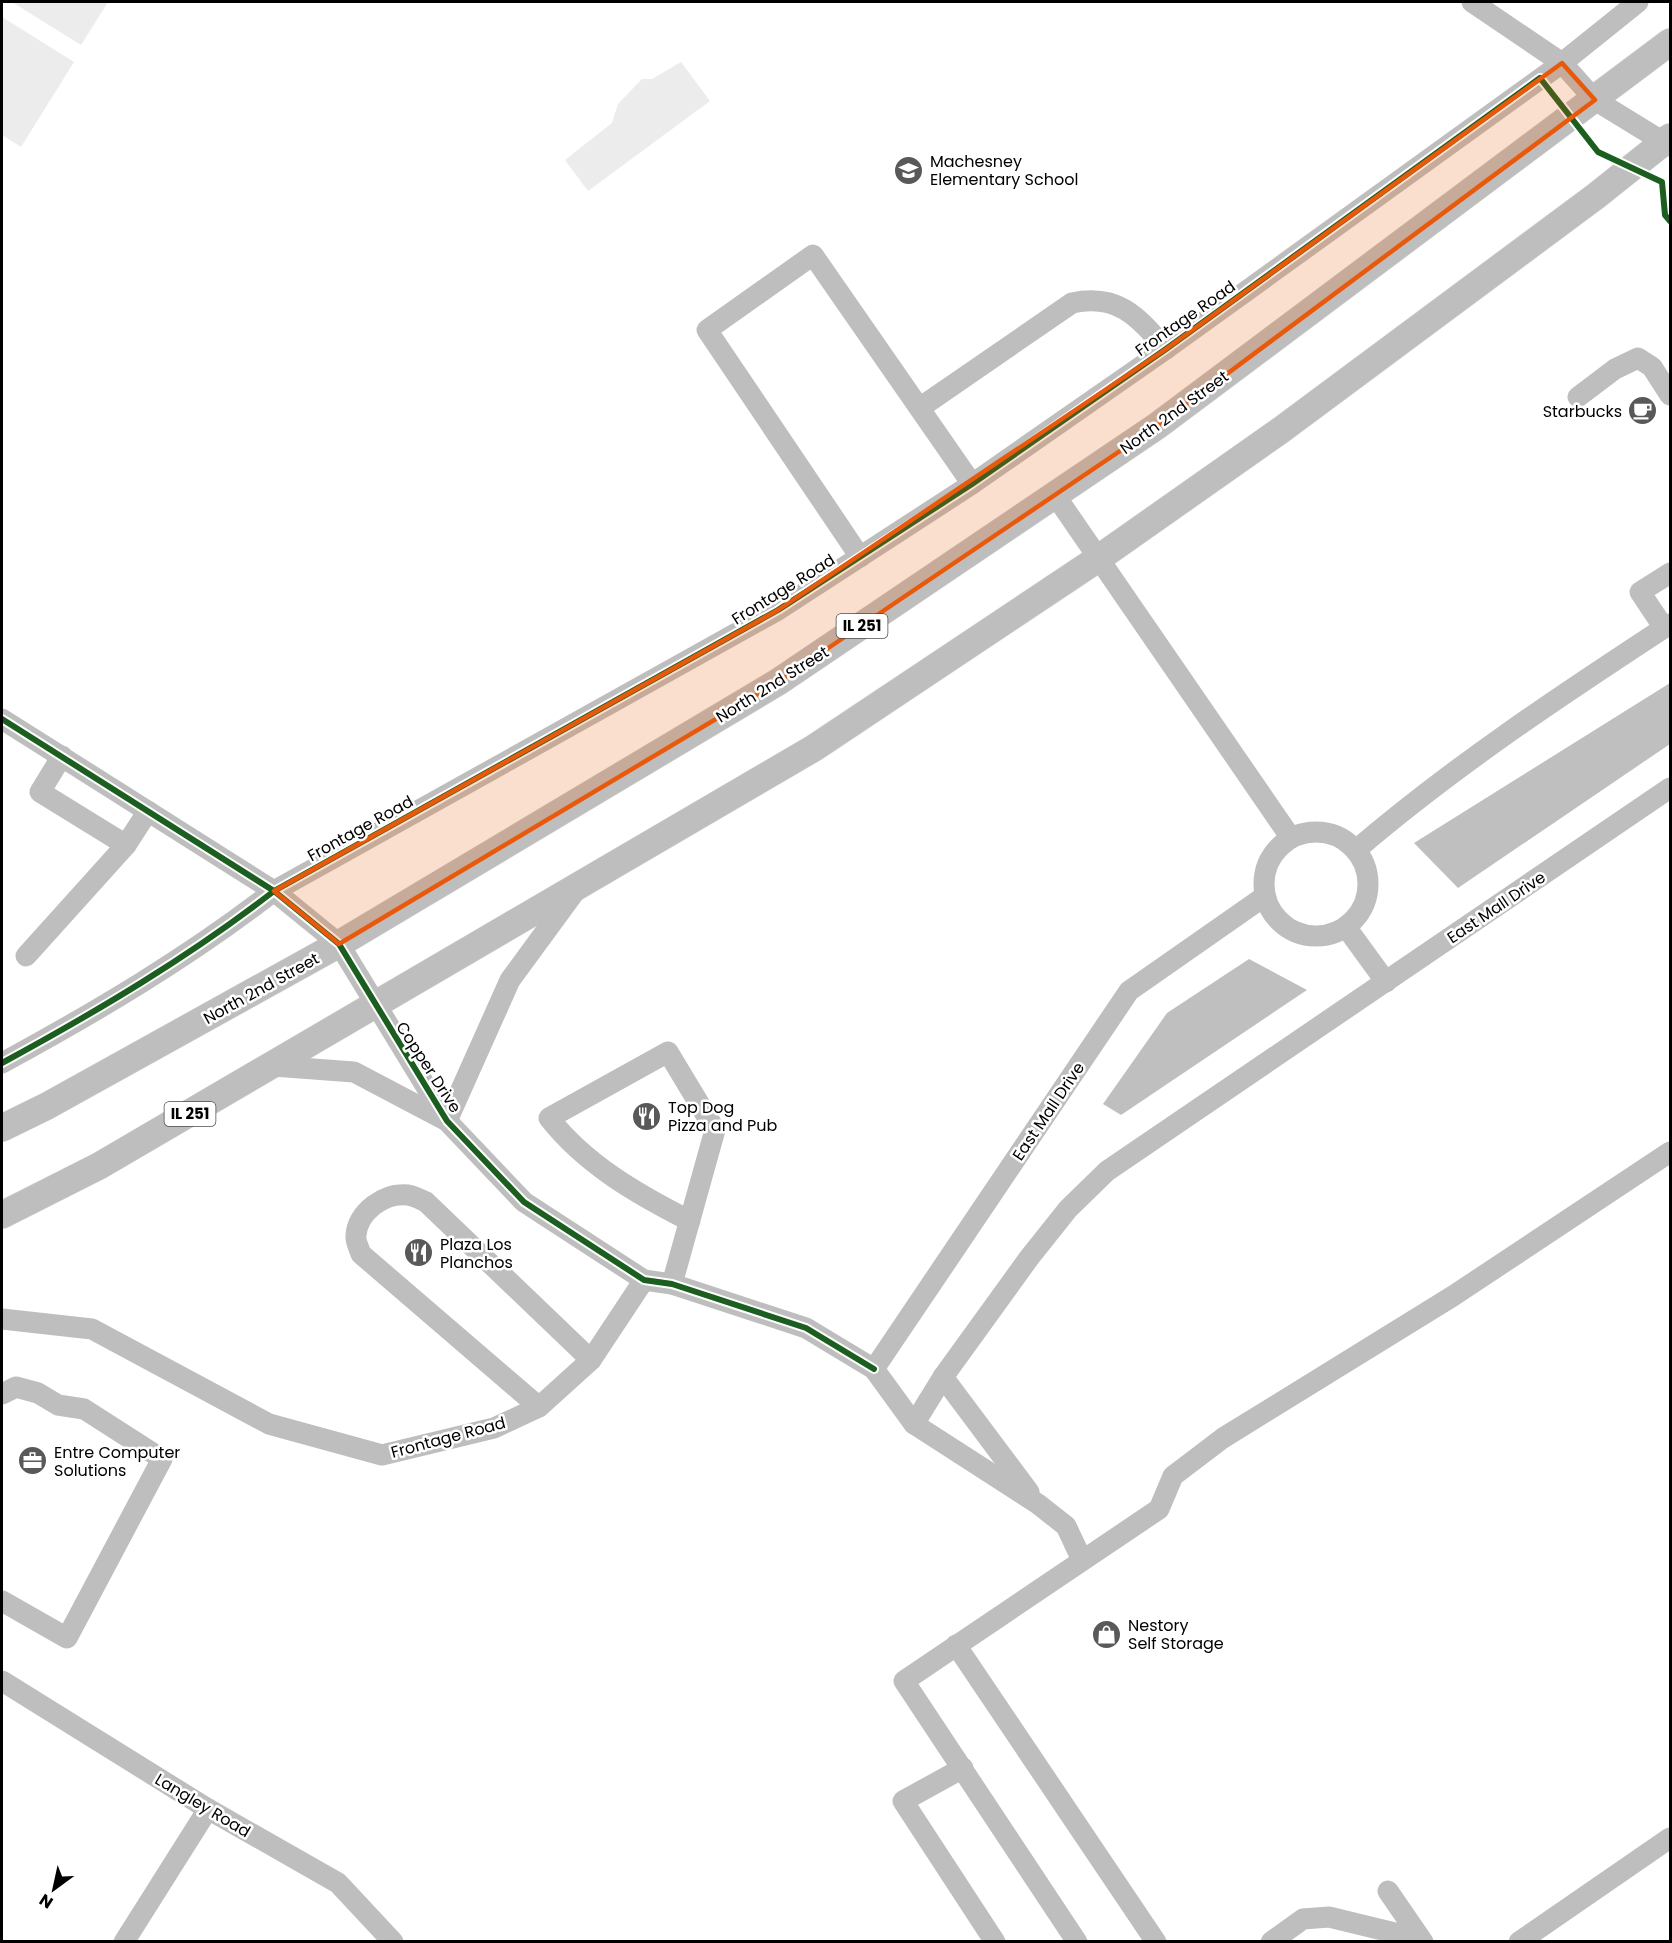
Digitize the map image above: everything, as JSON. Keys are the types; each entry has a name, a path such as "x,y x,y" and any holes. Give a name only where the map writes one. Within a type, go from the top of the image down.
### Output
{"main road":[{"name":"North 2nd Street","path":"2,1128 47,1106 339,944 778,682 1157,426 1671,42"},
{"name":"IL 251","path":"2,1215 99,1166 273,1066 814,748 1099,558 1300,416 1668,142"}],"street":[{"path":"1472,2 1562,63 1595,100 1668,142"},
{"name":"Frontage Road","path":"2,1063 92,1015 204,942 274,891 720,644 860,557 972,484 1166,349 1562,63 1638,2"},
{"path":"860,557 708,330 813,255 921,407 972,484"},
{"path":"921,407 1072,303 1089,299 1111,303 1137,316 1166,349"},
{"path":"1578,397 1616,369 1638,358 1652,367 1671,395"},
{"path":"1055,495 1291,838"},
{"path":"1356,850 1399,812 1667,626 1640,592 1671,573"},
{"name":"Copper Drive","path":"2,719 274,891 339,944 374,1005 447,1121 524,1202 644,1280 672,1284 806,1328 874,1369"},
{"path":"62,756 40,792 126,844"},
{"name":"East Mall Drive","path":"914,1424 943,1377 1068,1209 1107,1172 1671,788"},
{"path":"26,956 126,844 148,811"},
{"path":"1308,833 1325,833 1342,838 1356,850 1365,865 1368,882 1366,899 1359,915 1346,927 1330,934 1314,936 1297,933 1283,924 1272,912 1265,896 1264,879 1268,863 1278,849 1291,838 1308,833"},
{"path":"273,1066 354,1072 447,1121 510,980 578,886"},
{"name":"East Mall Drive","path":"874,1369 1130,991 1265,896"},
{"path":"1346,927 1386,982"},
{"path":"672,1284 690,1221 715,1130 668,1052 549,1118 564,1137 598,1167 635,1193 690,1221"},
{"path":"1077,1941 904,1681 1159,1509 1173,1476 1223,1438 1453,1296 1671,1152"},
{"path":"539,1407 362,1254 355,1238 361,1219 376,1203 393,1196 409,1195 426,1202 591,1360"},
{"name":"Frontage Road","path":"2,1319 92,1329 269,1424 382,1455 494,1428 539,1407 591,1360 644,1280"},
{"path":"874,1369 914,1424 1038,1504 1066,1526 1082,1560"},
{"path":"943,1377 1038,1504"},
{"path":"2,1394 16,1387 38,1393 58,1405 84,1409 162,1460 67,1638 2,1601"},
{"path":"956,1645 1156,1941"},
{"name":"Langley Road","path":"2,1681 208,1809 338,1883 393,1941"},
{"path":"963,1768 903,1801 995,1941"},
{"path":"124,1941 208,1809"},
{"path":"1519,1941 1671,1838"},
{"path":"1388,1891 1423,1941"},
{"path":"1271,1941 1303,1919 1329,1917 1403,1935 1412,1941"}],"highlighted area":[{"path":"1562,63 1595,100 1157,426 778,682 339,944 274,891 778,610 1166,349"}],"shaded area":[{"path":"12,2 108,2 81,45"},
{"path":"2,17 74,62 21,147 2,135"},
{"path":"681,62 710,101 588,191 565,160 612,123 618,104 642,79 652,79"},
{"path":"1670,683 1670,744 1458,888 1414,843"},
{"path":"1249,959 1307,990 1121,1115 1103,1104 1167,1013"}],"cycle path":[{"path":"2,1063 141,983 209,939 274,891 778,610 972,484 1166,349 1540,78 1598,152 1662,182 1665,215 1670,221"},
{"path":"2,719 274,891 339,944 447,1121 524,1202 644,1280 672,1284 806,1328 874,1369"}],"place":[{"name":"Machesney Elementary School","path":"909,170"},
{"name":"Starbucks","path":"1643,411"},
{"name":"Top Dog Pizza and Pub","path":"647,1116"},
{"name":"Plaza Los Planchos","path":"419,1253"},
{"name":"Entre Computer Solutions","path":"33,1461"},
{"name":"Nestory Self Storage","path":"1107,1634"}]}
